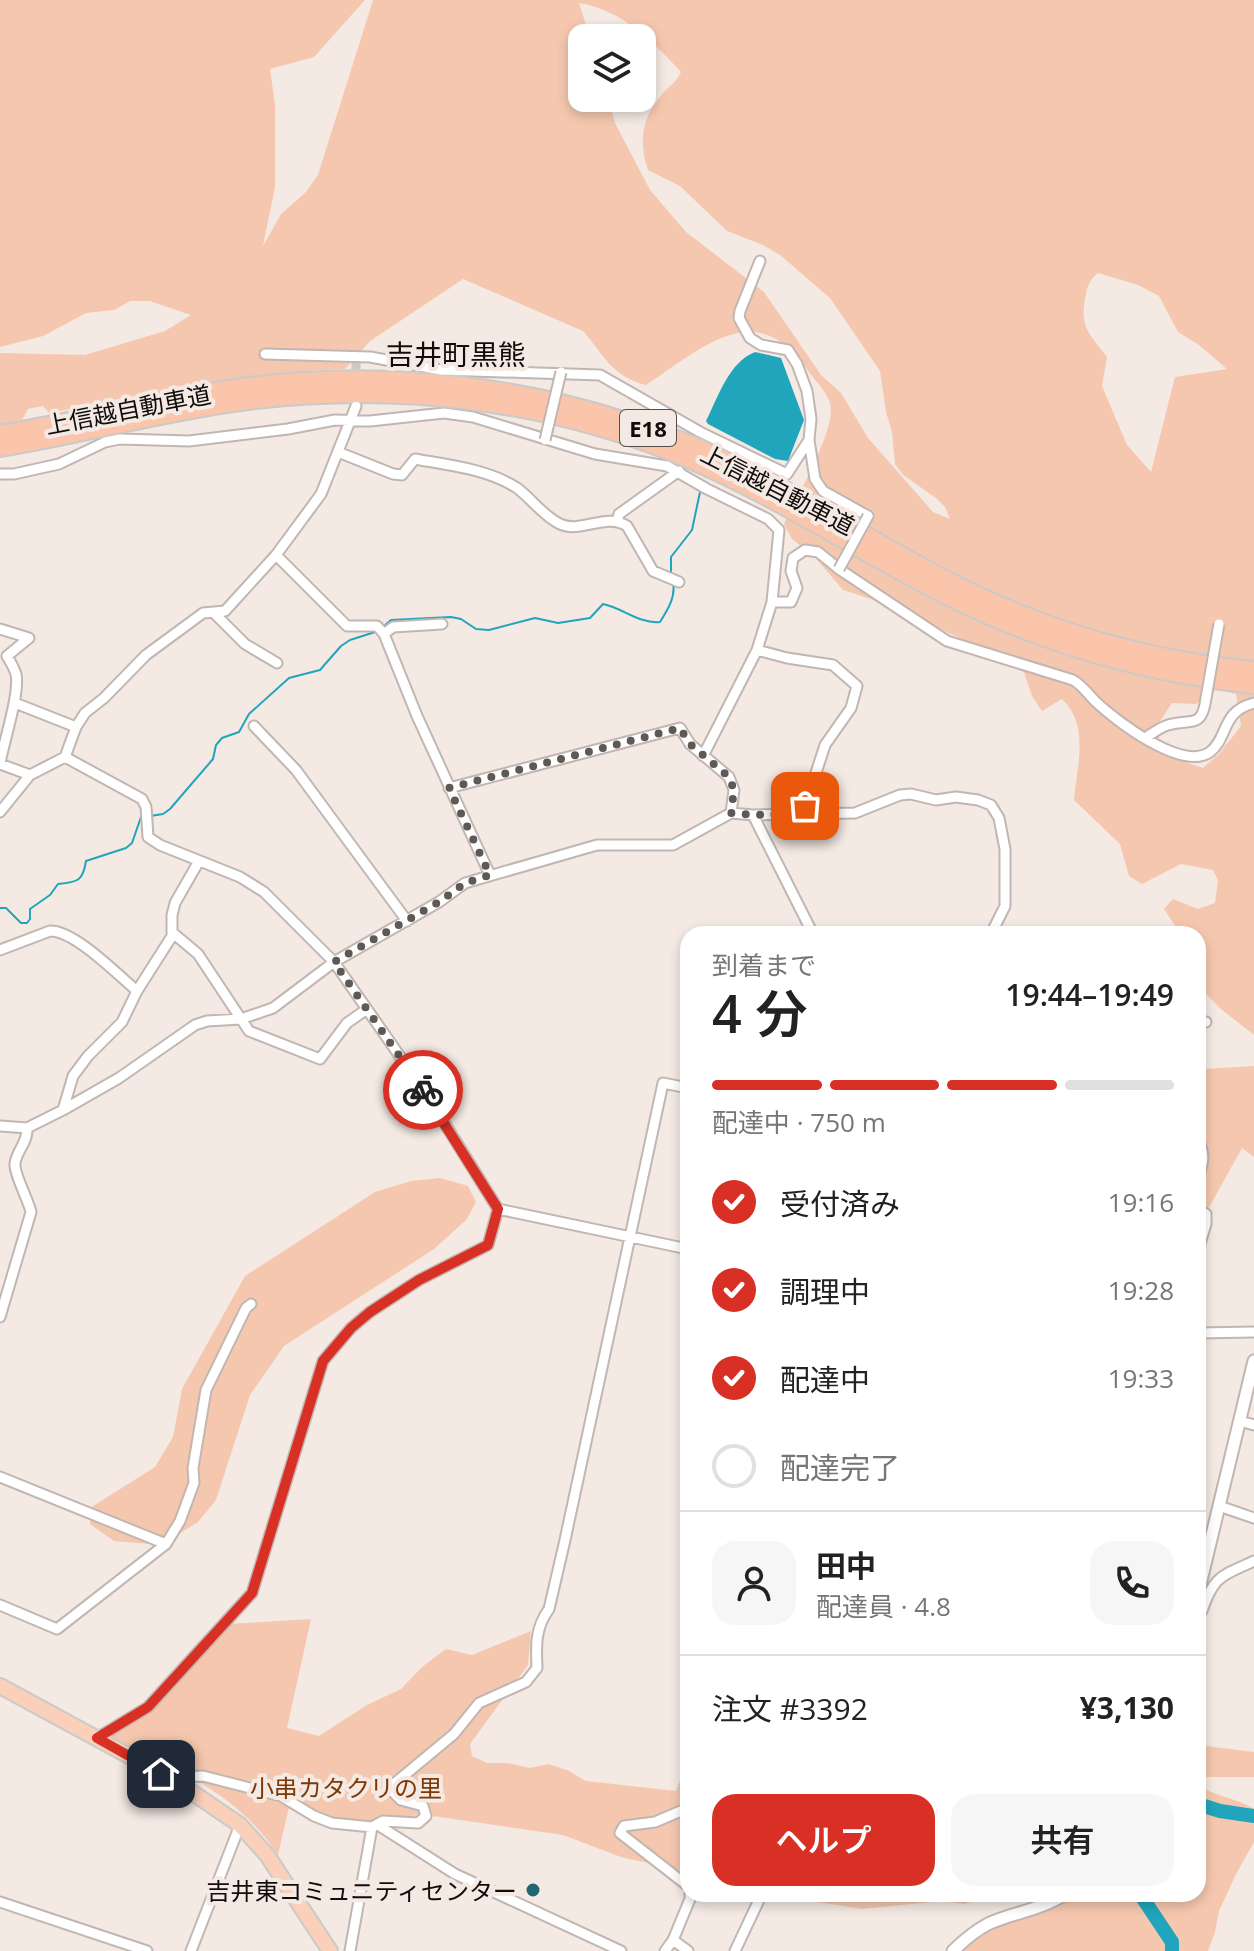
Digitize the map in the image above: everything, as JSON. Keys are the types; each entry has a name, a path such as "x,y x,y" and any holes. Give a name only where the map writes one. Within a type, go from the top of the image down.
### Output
{"highway":[{"name":"上信越自動車道","path":"0,434 198,394 304,380 409,380 519,394 627,421 706,451 763,478 951,582 1051,626 1162,657 1254,670"},
{"name":"上信越自動車道","path":"0,448 207,407 306,395 407,394 518,409 601,429 687,458 776,501 945,595 1046,639 1158,671 1254,685"},
{"path":"0,1686 177,1782 240,1825 267,1855 330,1951"}],"street":[{"path":"760,261 739,318 750,338 761,345 783,348 793,356 807,391 811,419 809,440 815,479 823,491 868,516 839,569"},
{"path":"265,354 370,357 441,370 600,375 700,432 787,474 809,440"},
{"path":"545,440 561,372"},
{"path":"0,812 30,775 65,757 76,727 85,713 146,655 203,613 225,611 276,555 321,494 356,406"},
{"path":"0,474 59,464 105,442 120,439 189,441 335,420 348,422 444,413 473,417 595,454 667,466 768,519 779,530 772,602 757,650 703,756"},
{"path":"338,452 393,474 402,475 415,459 471,470 515,487 561,525 572,527 617,522 627,526 653,571 679,582"},
{"path":"617,522 619,514 679,471"},
{"path":"772,602 791,602 797,588 791,571 793,558 805,550 818,552 947,641 1073,680 1085,687 1095,701 1145,738 1183,756 1197,756 1210,751 1234,713 1254,703"},
{"path":"276,555 347,626 377,626 384,634 449,788 490,875"},
{"path":"215,614 245,644 277,663"},
{"path":"384,634 393,627 442,624"},
{"path":"1145,738 1168,725 1191,723 1200,718 1204,711 1219,624"},
{"path":"0,629 29,638 7,656 16,674 15,703 4,720 0,763 30,775"},
{"path":"757,650 833,665 857,686 851,708 825,745 803,813"},
{"path":"15,703 76,727"},
{"path":"254,726 296,770 407,921"},
{"path":"449,788 680,728 690,744 729,777 734,790 731,813"},
{"path":"65,757 142,799 146,807 148,837 160,845 240,877 264,892 334,962 427,1095 498,1209 680,1247"},
{"path":"0,1126 27,1128 63,1110 119,1078 195,1025 207,1021 241,1019 273,1008 334,962 407,921 465,883 597,845 673,845 731,813 855,813 900,795 911,794 936,800 956,797 978,800 991,805 999,818 1005,849 1005,906 995,926"},
{"path":"753,815 809,926"},
{"path":"63,1110 73,1076 122,1022 173,933 175,903 199,861"},
{"path":"0,950 57,930 75,940 137,991"},
{"path":"173,933 198,954 249,1031 320,1059 347,1023 367,1009"},
{"path":"350,1951 375,1826 383,1821 422,1821 426,1816 423,1806 401,1800 394,1793 395,1783 454,1734 479,1703 526,1682 537,1668 535,1640 549,1609 562,1554 663,1083 680,1086"},
{"path":"0,1317 31,1212 28,1196 17,1177 15,1163 28,1137 27,1128"},
{"path":"97,1738 148,1707 252,1593 323,1361 351,1328 370,1312 419,1280 488,1245 498,1209"},
{"path":"0,1605 57,1629 166,1544 180,1521 194,1483 193,1468 206,1390 246,1308 251,1304"},
{"path":"1206,1333 1254,1332"},
{"path":"1206,1560 1254,1361"},
{"path":"1240,1421 1254,1425"},
{"path":"0,1477 166,1544"},
{"path":"1219,1506 1254,1518"},
{"path":"1206,1602 1214,1583 1238,1566 1254,1561"},
{"path":"177,1782 184,1777 203,1776 281,1796 332,1823 375,1826 455,1874 621,1951"},
{"path":"680,1811 655,1822 624,1826 620,1833 680,1880"},
{"path":"191,1951 240,1825"},
{"path":"0,1902 147,1951"},
{"path":"665,1951 689,1902"},
{"path":"735,1951 758,1902"},
{"path":"953,1951 965,1939 988,1925 1053,1902"},
{"path":"673,1940 688,1951"}],"green space":[{"path":"0,0 365,0 314,57 270,69 275,105 275,187 263,246 281,214 306,192 318,175 373,0 1254,0 1254,1035 1206,994 1206,926 1175,926 1164,909 1173,899 1198,909 1215,903 1218,880 1213,870 1181,864 1142,884 1129,876 1120,844 1074,800 1079,734 1071,710 1062,699 1042,711 1032,696 1019,658 966,641 889,605 843,590 814,556 792,539 784,524 825,438 831,405 807,369 787,347 768,335 748,332 728,336 707,345 646,385 616,371 583,331 463,279 370,341 345,369 233,379 49,413 43,406 28,409 22,420 0,424 0,353 85,355 165,331 191,315 150,301 130,301 114,310 86,313 43,336 0,347","holes":["579,3 609,12 630,24 656,24 656,46 681,72 656,102 656,112 650,112 647,119 643,149 648,170 680,186 727,231 780,255 830,298 880,371 895,464 903,475 936,498 945,507 950,519 933,512 868,438 841,393 821,375 764,292 686,232 650,190 612,112 568,112 568,24 586,24","1098,273 1138,285 1159,296 1178,332 1227,369 1175,377 1151,472 1127,445 1102,386 1107,357 1090,335 1084,314 1088,287","1217,689 1236,694 1241,726 1219,754 1203,768 1158,753 1160,721 1172,703 1196,704"]},
{"path":"1254,1066 1254,1157 1242,1148 1206,1213 1206,1069"},
{"path":"440,1178 468,1186 476,1202 467,1219 434,1249 284,1346 250,1395 216,1500 198,1522 161,1545 114,1541 90,1524 90,1508 155,1467 173,1437 182,1389 245,1276 375,1192 411,1181"},
{"path":"311,1619 287,1728 319,1736 367,1705 401,1689 422,1667 446,1649 472,1655 531,1631 528,1665 470,1744 472,1756 487,1763 508,1763 530,1768 548,1764 586,1781 676,1791 680,1781 680,1870 621,1857 563,1835 419,1814 410,1818 389,1817 370,1823 335,1819 322,1816 293,1798 265,1789 174,1776 106,1739 153,1710 230,1624"},
{"path":"1206,1746 1254,1752 1254,1777 1206,1777"},
{"name":"小串カタクリの里","path":"194,1779 290,1803 278,1855 241,1812"},
{"path":"1206,1789 1254,1809 1254,1842 1219,1911 1208,1951 964,1951 995,1929 1065,1902 1206,1902"},
{"path":"817,1902 932,1902 862,1909"}],"water":[{"path":"755,352 781,358 804,420 788,461 775,459 706,421 731,372"}],"waterway":[{"path":"671,573 671,557 692,530 700,492"},
{"path":"384,626 391,620 451,617 461,619 476,629 489,630 535,618 558,623 590,618 603,604 645,621 660,622 672,599 673,583"},
{"path":"150,816 163,814 170,809 213,759 216,745 222,738 239,732 249,714 289,678 320,670 341,646 375,632"},
{"path":"0,908 6,908 21,923 27,923 30,909 50,895 58,884 78,879 86,861 126,848 132,843 144,816"},
{"path":"1206,1807 1254,1816"},
{"path":"1145,1902 1172,1942 1172,1951"}],"tunnel":[{"path":"356,358 356,383"}],"way so far":[{"path":"423,1090 334,962 439,902 465,883 490,875 449,788 680,728 690,744 729,777 734,790 731,813 789,815 803,813 805,806"}],"place":[{"name":"吉井東コミュニティセンター","path":"533,1890"}],"district":[{"name":"吉井町黒熊","path":"456,354"}],"route":[{"path":"161,1774 97,1738 148,1707 252,1593 323,1361 351,1328 370,1312 419,1280 488,1245 498,1209 423,1090"}]}
